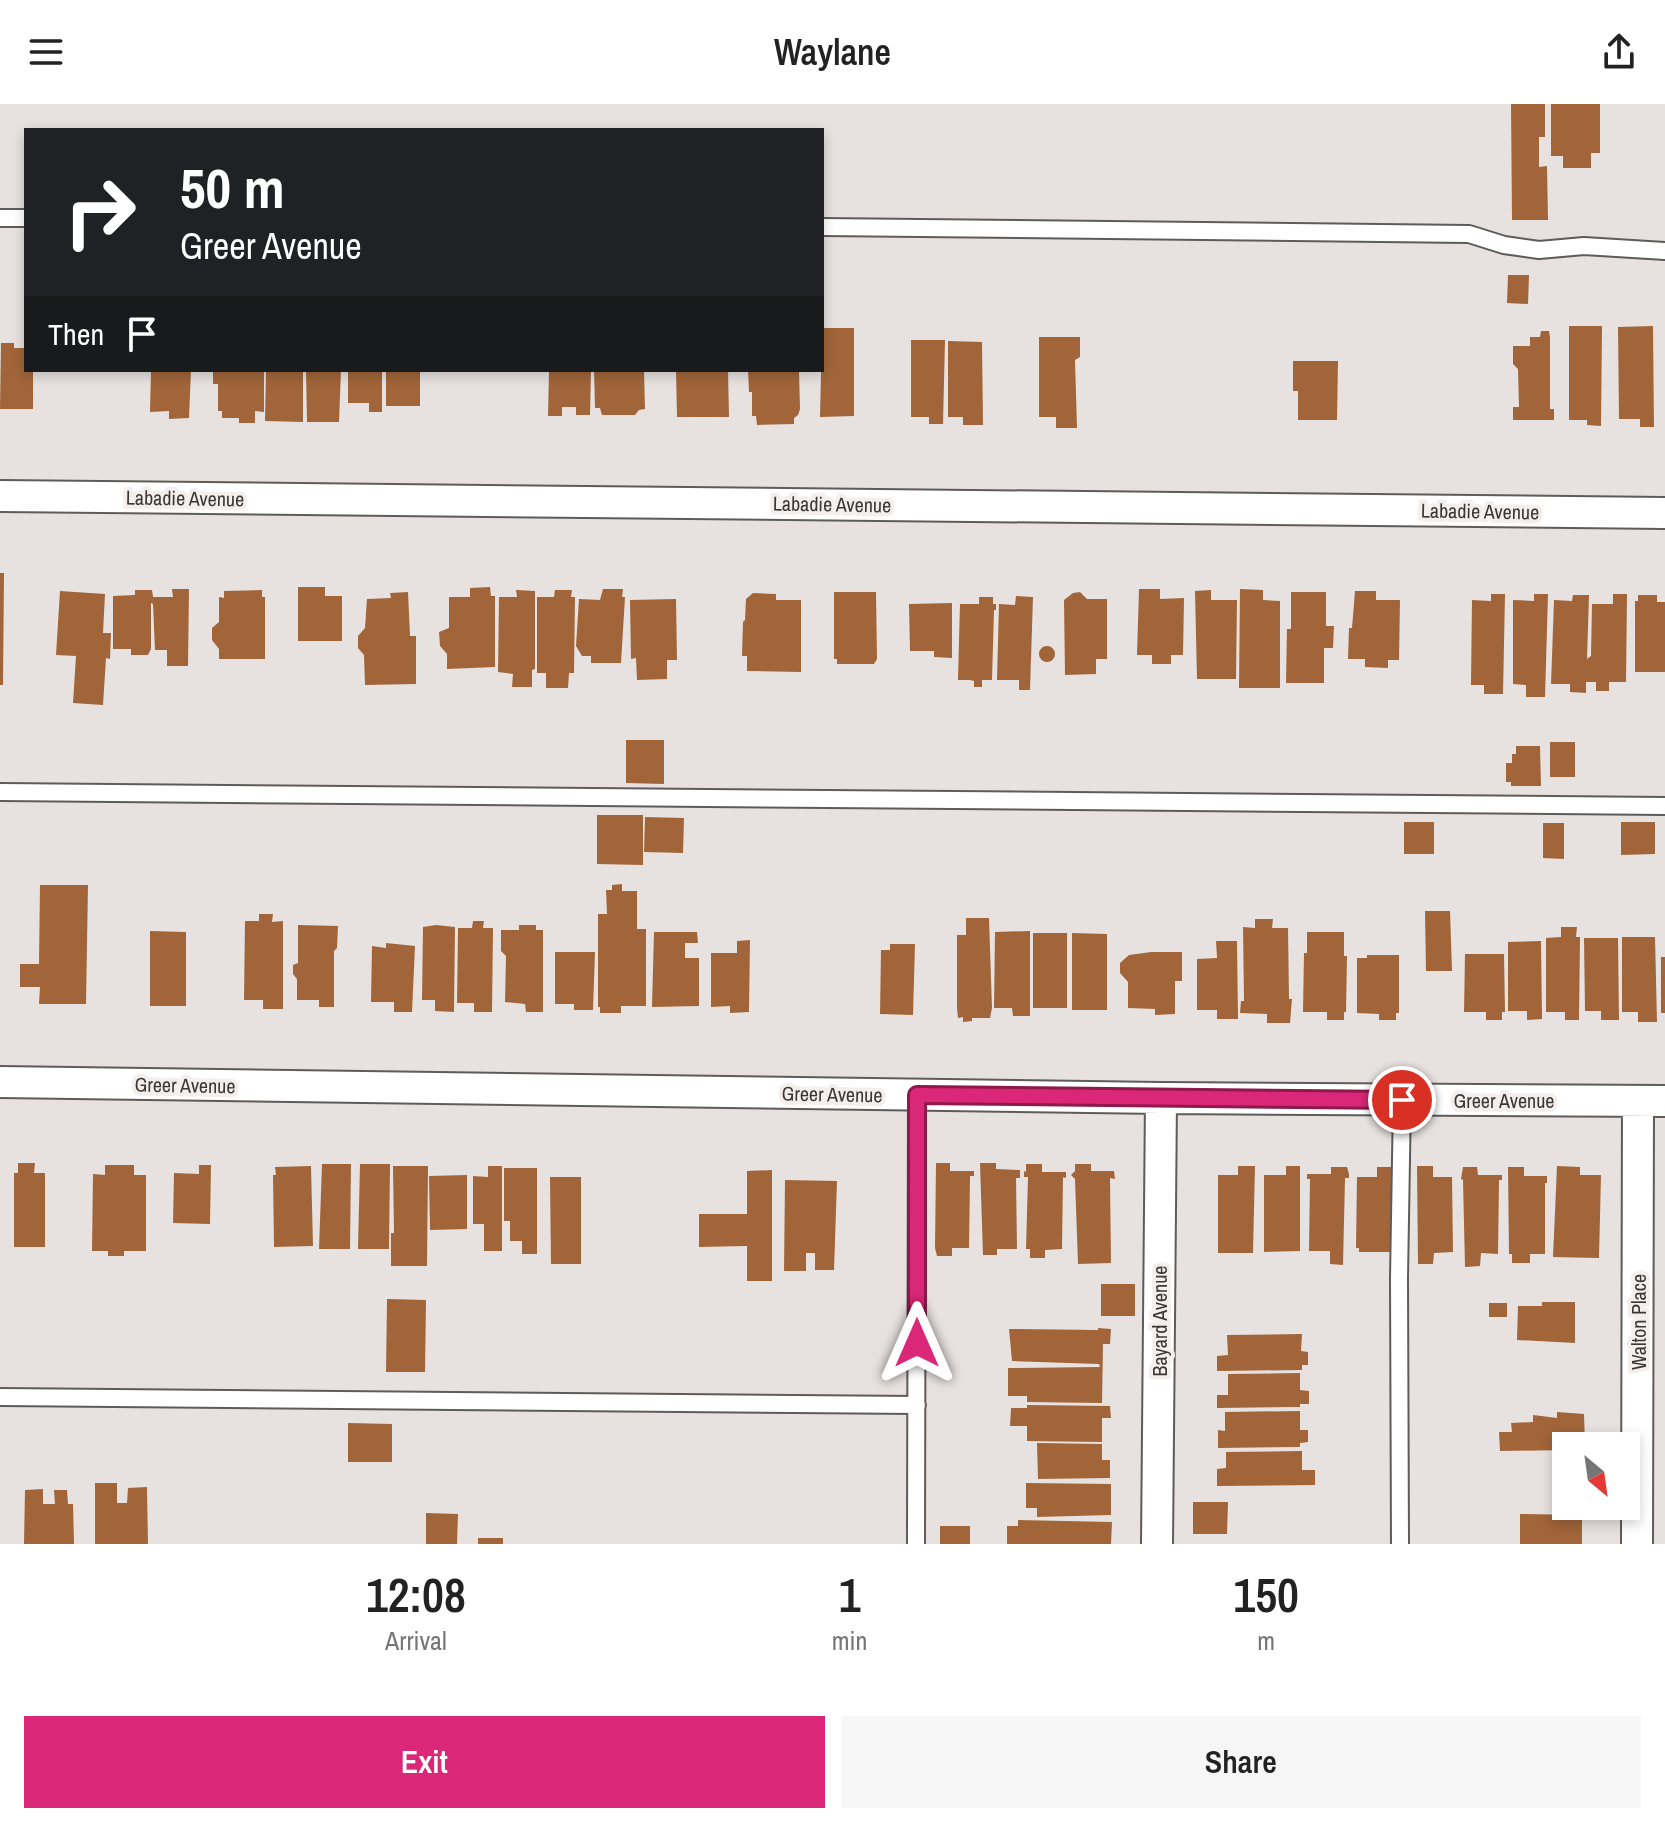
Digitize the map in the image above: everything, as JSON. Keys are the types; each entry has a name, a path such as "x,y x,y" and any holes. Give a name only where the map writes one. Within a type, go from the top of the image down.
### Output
{"street":[{"name":"Labadie Avenue","path":"0,496 1665,513"},
{"name":"Greer Avenue","path":"0,1082 1161,1098 1652,1101"},
{"name":"Bayard Avenue","path":"1157,1544 1161,1098"},
{"name":"Walton Place","path":"1637,1544 1652,1101"}],"lane":[{"path":"0,218 24,218"},
{"path":"824,227 1469,234 1504,245 1539,250 1584,246 1665,251"},
{"path":"0,792 1665,806"},
{"path":"916,1544 917,1095"},
{"path":"1400,1544 1402,1100"},
{"path":"0,1397 917,1405"}],"building":[{"path":"1511,104 1545,104 1545,137 1539,137 1539,167 1547,166 1548,220 1512,220"},
{"path":"1551,104 1600,104 1600,153 1591,153 1591,168 1563,168 1563,156 1551,156"},
{"path":"1508,275 1529,275 1528,304 1507,303"},
{"path":"1569,326 1602,326 1601,426 1587,425 1587,420 1569,420"},
{"path":"1653,326 1654,427 1640,427 1640,419 1619,419 1618,327"},
{"path":"824,328 854,328 854,416 820,417"},
{"path":"1541,331 1549,331 1550,337 1550,409 1554,409 1554,420 1513,420 1513,407 1519,407 1518,369 1513,364 1513,346 1530,346 1530,337 1540,337"},
{"path":"1039,337 1080,337 1080,357 1075,360 1077,428 1056,428 1056,417 1039,417"},
{"path":"911,340 945,340 943,424 929,424 929,417 911,417"},
{"path":"948,341 982,342 983,425 963,425 963,417 948,417"},
{"path":"1,343 14,343 14,348 24,348 24,372 33,372 33,409 0,409"},
{"path":"1293,361 1338,361 1337,420 1298,420 1298,391 1293,391"},
{"path":"151,372 191,372 189,418 169,419 169,411 150,412"},
{"path":"213,372 264,372 264,412 255,411 255,423 239,423 239,418 222,418 222,411 218,411 218,384 213,384"},
{"path":"266,372 303,372 303,422 265,421"},
{"path":"306,372 341,372 339,422 307,422"},
{"path":"348,372 382,372 382,412 369,412 369,403 348,403"},
{"path":"386,372 420,372 420,406 386,406"},
{"path":"549,372 591,372 590,415 576,415 576,407 562,407 562,416 548,416"},
{"path":"594,372 644,372 645,409 635,415 602,415 600,408 595,408"},
{"path":"676,372 728,372 729,417 677,417"},
{"path":"748,372 799,372 800,409 794,424 757,425 756,416 752,416 752,392 749,392"},
{"path":"0,573 4,573 3,685 0,685"},
{"path":"298,587 325,587 325,596 342,596 342,641 298,641"},
{"path":"490,587 491,596 495,596 495,667 447,669 447,654 440,646 439,632 449,628 449,597 470,597 470,588"},
{"path":"172,589 189,589 188,666 167,666 167,650 155,650 151,603 151,649 148,655 131,655 131,649 113,649 113,596 135,595 135,590 152,590 153,597 173,597"},
{"path":"603,589 623,589 622,597 625,597 621,663 591,663 591,656 582,656 576,646 579,599 600,600"},
{"path":"1139,589 1160,589 1160,599 1184,598 1183,655 1171,655 1171,664 1152,664 1152,655 1137,655"},
{"path":"1240,589 1263,590 1263,600 1280,601 1280,688 1239,688"},
{"path":"262,590 262,597 265,597 265,659 219,659 219,649 212,640 212,628 219,622 219,597 224,598 224,591"},
{"path":"516,590 535,591 535,669 532,670 532,687 512,687 513,674 498,672 499,597 517,597"},
{"path":"555,590 572,590 571,597 575,597 574,673 569,673 568,688 546,688 546,673 537,673 537,597 554,597"},
{"path":"1211,590 1211,600 1237,600 1236,679 1197,679 1195,591"},
{"path":"60,591 105,594 103,633 111,633 103,705 73,703 76,656 56,655"},
{"path":"1355,591 1376,591 1376,600 1400,600 1399,660 1388,660 1388,668 1365,667 1365,659 1348,659"},
{"path":"408,592 410,636 416,636 416,684 365,685 364,655 358,648 358,636 365,628 367,599 391,598 390,593"},
{"path":"834,592 876,592 877,659 874,664 837,664 837,659 834,659"},
{"path":"1080,592 1087,599 1107,599 1107,659 1096,659 1096,674 1065,675 1064,600"},
{"path":"1291,592 1326,592 1326,626 1334,626 1333,648 1324,648 1324,683 1286,683"},
{"path":"753,593 776,594 776,600 801,600 801,672 747,671 747,656 742,656 743,622 746,599"},
{"path":"1491,594 1505,594 1503,694 1484,694 1484,685 1471,685 1472,600 1491,601"},
{"path":"1534,594 1548,594 1545,697 1526,697 1526,685 1513,684 1513,600 1534,601"},
{"path":"1613,594 1627,594 1626,682 1609,682 1609,691 1596,691 1596,682 1586,682 1586,693 1570,692 1570,684 1551,684 1554,600 1572,601 1573,595 1589,595 1587,659 1591,656 1592,604 1613,604"},
{"path":"1638,595 1657,595 1657,602 1665,602 1665,672 1635,672 1635,601 1638,601"},
{"path":"1016,596 1033,597 1030,690 1019,690 1019,680 997,680 999,604 1015,605"},
{"path":"979,597 993,597 996,610 992,680 982,680 982,687 974,687 974,681 958,680 960,604 979,604"},
{"path":"676,599 677,660 667,660 667,679 637,680 636,658 631,659 630,600"},
{"path":"952,603 952,658 934,657 934,651 910,651 909,604"},
{"path":"1044,646 1050,646 1055,654 1053,660 1044,662 1039,657 1039,651"},
{"path":"626,740 664,740 664,784 626,783"},
{"path":"1550,742 1575,742 1575,777 1550,777"},
{"path":"1516,746 1540,746 1541,786 1511,786 1511,782 1506,782 1506,763 1512,763"},
{"path":"597,815 643,815 643,865 597,864"},
{"path":"645,817 684,818 683,853 644,852"},
{"path":"1404,822 1434,822 1434,854 1404,854"},
{"path":"1621,822 1655,822 1655,854 1621,855"},
{"path":"1543,823 1564,823 1564,859 1543,858"},
{"path":"622,884 622,891 637,891 637,929 646,929 646,1006 621,1006 621,1013 600,1013 598,914 607,914 606,890 612,890 612,885"},
{"path":"40,885 88,885 86,1004 39,1004 40,987 20,987 20,964 39,964"},
{"path":"1425,911 1450,911 1452,971 1426,971"},
{"path":"259,914 273,914 272,922 283,921 283,1009 263,1009 263,1000 244,1000 245,921 259,921"},
{"path":"966,918 989,918 992,1008 990,1018 972,1018 972,1021 963,1022 963,1017 958,1018 957,1008 957,935 966,935"},
{"path":"1255,919 1273,919 1272,928 1288,928 1289,999 1292,999 1290,1023 1267,1023 1267,1014 1240,1013 1241,1001 1244,1001 1243,927 1255,928"},
{"path":"473,921 484,921 483,928 493,928 492,1012 474,1012 474,1003 457,1003 458,928 472,928"},
{"path":"298,925 338,926 337,948 334,951 334,1007 319,1007 319,1000 297,1000 293,965 298,963"},
{"path":"519,925 536,925 536,930 543,930 543,1012 526,1012 525,1004 505,1002 506,956 501,951 501,930 519,930"},
{"path":"423,927 455,927 454,1012 435,1011 435,1000 422,1000"},
{"path":"1561,927 1577,927 1576,937 1580,937 1579,1020 1565,1020 1565,1012 1546,1012 1546,938 1561,937"},
{"path":"150,931 186,932 186,1006 150,1006"},
{"path":"1030,931 1030,1016 1013,1016 1012,1008 994,1008 995,932"},
{"path":"654,932 697,932 698,943 685,943 685,958 699,958 699,1006 652,1007"},
{"path":"1307,932 1344,932 1344,956 1347,956 1344,1020 1327,1020 1327,1012 1303,1012"},
{"path":"1033,933 1067,933 1067,1008 1033,1008"},
{"path":"1072,933 1107,934 1107,1010 1072,1010"},
{"path":"1622,937 1655,937 1657,1022 1638,1022 1638,1012 1622,1012"},
{"path":"1584,938 1618,938 1619,1020 1601,1020 1601,1011 1585,1011"},
{"path":"750,940 749,1012 730,1013 730,1006 711,1007 711,953 737,953 737,941"},
{"path":"1216,941 1237,941 1238,1019 1217,1019 1217,1010 1197,1010 1197,959 1217,958"},
{"path":"1541,941 1542,1019 1527,1020 1527,1011 1508,1011 1508,942"},
{"path":"386,943 415,946 412,1012 394,1012 394,1002 371,1002 372,946 386,948"},
{"path":"890,944 915,944 913,1015 880,1014 881,950 890,950"},
{"path":"555,952 595,952 593,1010 574,1010 574,1004 555,1004"},
{"path":"1182,952 1182,981 1175,981 1175,1014 1155,1015 1155,1009 1128,1008 1128,982 1120,973 1120,963 1129,955"},
{"path":"1465,954 1504,954 1505,1012 1502,1012 1502,1020 1486,1020 1486,1012 1464,1012"},
{"path":"1367,955 1399,955 1399,1013 1396,1013 1396,1020 1379,1020 1379,1014 1357,1013 1357,958 1367,958"},
{"path":"1661,957 1665,957 1665,1013 1661,1013"},
{"path":"18,1163 35,1163 34,1173 45,1173 45,1247 14,1247 14,1173 18,1173"},
{"path":"936,1163 950,1163 950,1171 974,1171 974,1176 970,1176 969,1248 952,1248 952,1256 937,1256 935,1248"},
{"path":"980,1163 996,1163 996,1169 1020,1170 1020,1178 1016,1178 1017,1249 997,1249 997,1255 983,1255"},
{"path":"322,1164 351,1164 350,1249 319,1249"},
{"path":"360,1164 390,1164 389,1249 358,1249"},
{"path":"1026,1164 1042,1164 1042,1172 1066,1172 1066,1178 1063,1177 1062,1249 1045,1250 1045,1258 1030,1258 1030,1249 1026,1249"},
{"path":"1075,1164 1091,1164 1091,1171 1114,1171 1115,1179 1110,1178 1111,1263 1078,1264 1075,1179 1071,1175"},
{"path":"105,1165 134,1165 134,1175 146,1175 146,1251 124,1251 124,1256 108,1256 108,1251 92,1251 93,1174 105,1175"},
{"path":"199,1165 211,1165 210,1224 173,1223 174,1173 199,1174"},
{"path":"311,1166 313,1246 274,1247 275,1167"},
{"path":"393,1166 428,1166 427,1266 391,1266"},
{"path":"488,1166 502,1166 502,1251 484,1251 484,1224 473,1224 473,1176 488,1177"},
{"path":"1238,1166 1255,1166 1253,1253 1218,1253 1218,1175 1238,1175"},
{"path":"1286,1166 1300,1166 1300,1251 1264,1252 1264,1175 1286,1175"},
{"path":"1417,1166 1433,1166 1433,1177 1452,1177 1453,1252 1434,1253 1433,1264 1418,1264"},
{"path":"1557,1166 1580,1167 1580,1175 1601,1175 1599,1258 1553,1257"},
{"path":"1331,1167 1347,1167 1349,1174 1349,1178 1345,1178 1343,1265 1330,1264 1330,1251 1309,1251 1310,1179 1307,1179 1307,1174 1331,1174"},
{"path":"1377,1167 1393,1167 1391,1252 1359,1252 1356,1248 1357,1177 1377,1177"},
{"path":"1463,1167 1477,1167 1478,1175 1502,1175 1502,1180 1499,1180 1498,1254 1481,1253 1480,1266 1465,1267"},
{"path":"1508,1167 1524,1167 1524,1176 1547,1176 1545,1254 1530,1254 1530,1263 1512,1263 1512,1254 1509,1254"},
{"path":"504,1168 537,1168 537,1254 522,1254 522,1241 510,1241 510,1221 504,1221"},
{"path":"772,1170 772,1281 747,1281 747,1246 699,1247 699,1214 747,1214 747,1171"},
{"path":"467,1175 467,1229 430,1230 429,1176"},
{"path":"550,1177 581,1177 581,1264 551,1264"},
{"path":"785,1180 837,1181 834,1270 815,1270 815,1253 806,1253 806,1271 784,1271"},
{"path":"1101,1284 1135,1284 1135,1316 1101,1316"},
{"path":"387,1299 426,1300 425,1372 386,1372"},
{"path":"1542,1302 1575,1302 1575,1343 1517,1340 1518,1306 1542,1306"},
{"path":"1489,1303 1507,1303 1507,1317 1489,1317"},
{"path":"1009,1329 1111,1329 1110,1344 1103,1344 1102,1403 1027,1402 1027,1396 1008,1396 1008,1368 1100,1367 1099,1364 1012,1361"},
{"path":"1302,1334 1301,1351 1308,1352 1308,1365 1302,1365 1302,1370 1217,1371 1217,1356 1228,1355 1227,1335"},
{"path":"1300,1373 1300,1390 1309,1391 1309,1404 1300,1404 1300,1407 1217,1408 1217,1395 1228,1395 1228,1374"},
{"path":"1027,1405 1110,1406 1111,1418 1102,1418 1102,1442 1027,1441 1027,1426 1010,1426 1011,1408 1027,1408"},
{"path":"1300,1411 1300,1430 1308,1430 1308,1442 1300,1443 1300,1447 1218,1448 1218,1430 1225,1431 1225,1412"},
{"path":"1557,1412 1584,1414 1585,1432 1552,1432 1552,1450 1500,1451 1499,1432 1512,1432 1511,1423 1533,1422 1533,1415 1557,1418"},
{"path":"348,1423 392,1424 392,1462 348,1462"},
{"path":"1037,1443 1102,1444 1102,1460 1110,1460 1110,1478 1038,1479"},
{"path":"1302,1451 1302,1470 1315,1470 1315,1485 1217,1486 1217,1469 1226,1468 1226,1452"},
{"path":"95,1483 117,1483 117,1503 127,1503 128,1488 147,1487 148,1544 95,1544"},
{"path":"1026,1483 1111,1484 1111,1515 1037,1517 1037,1508 1026,1508"},
{"path":"43,1489 43,1504 55,1504 54,1490 67,1490 68,1504 73,1504 74,1544 24,1544 25,1490"},
{"path":"1193,1502 1228,1502 1227,1534 1193,1534"},
{"path":"426,1513 458,1514 457,1544 426,1544"},
{"path":"1520,1514 1552,1515 1552,1520 1582,1520 1582,1544 1520,1544"},
{"path":"1018,1520 1112,1522 1111,1544 1007,1544 1007,1526 1018,1526"},
{"path":"940,1526 970,1526 970,1544 940,1544"},
{"path":"478,1538 503,1538 503,1544 478,1544"}],"route":[{"path":"917,1343 917,1095 1402,1100"}]}
